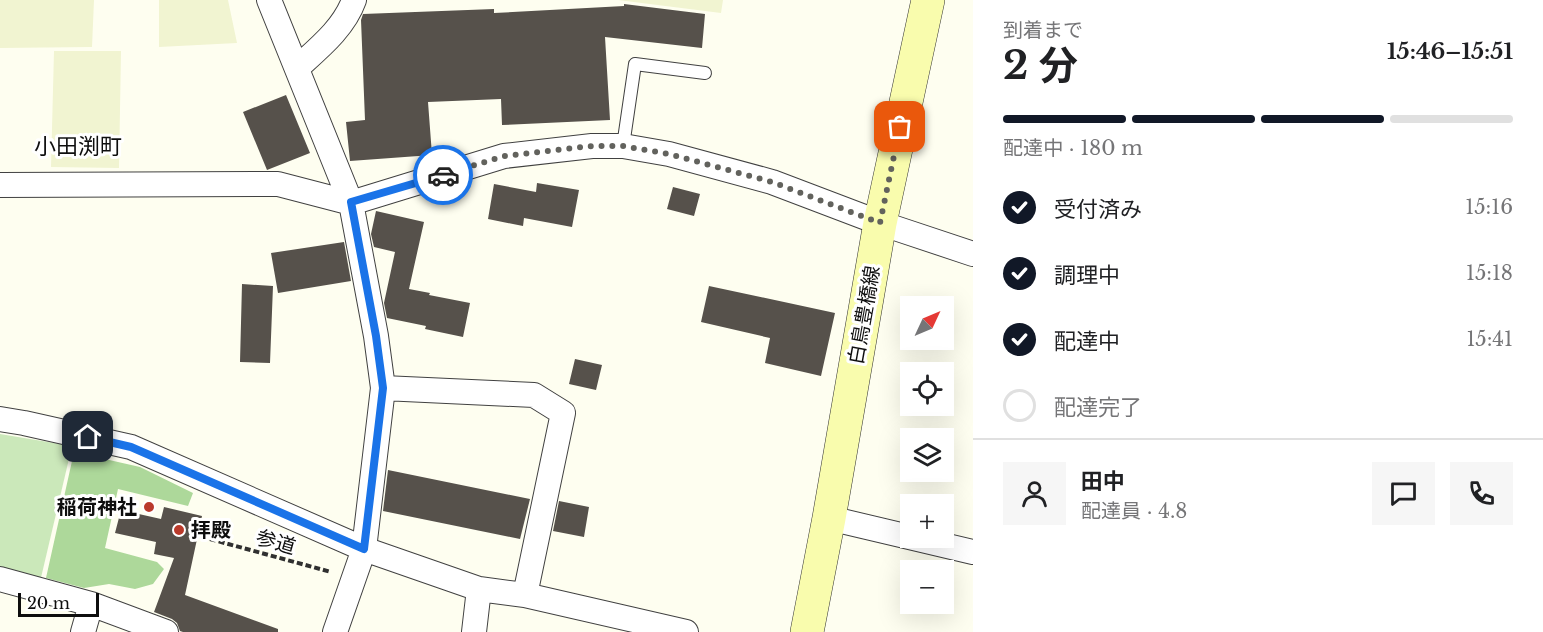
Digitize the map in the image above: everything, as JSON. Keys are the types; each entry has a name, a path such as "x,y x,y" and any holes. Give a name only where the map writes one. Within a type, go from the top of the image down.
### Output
{"main road":[{"name":"白鳥豊橋線","path":"807,632 880,223 928,0"}],"street":[{"path":"269,0 351,202 376,336 383,388 364,549 335,632"},
{"path":"297,68 331,36 350,13 354,0"},
{"path":"0,185 278,184 351,202 504,156 592,146 623,146 669,154 772,182 880,223 973,254"},
{"path":"383,388 534,395 563,413 525,595"},
{"path":"0,419 131,447 364,549 479,589 525,595 686,632"},
{"path":"829,518 973,552"},
{"path":"0,579 91,604 166,632"},
{"path":"474,632 479,589"},
{"path":"83,632 91,604"}],"lane":[{"path":"623,146 635,64 705,73"}],"path":[{"name":"参道","path":"210,539 335,574"}],"green space":[{"path":"0,0 94,0 92,47 0,48"},
{"path":"159,0 228,0 237,43 159,47"},
{"path":"618,0 723,0 721,13"},
{"path":"54,51 121,51 119,168 51,167"},
{"path":"0,434 72,446 40,582 0,571"},
{"path":"74,452 140,467 193,493 188,506 118,489 105,548 157,562 164,569 153,584 135,589 109,584 84,588 46,578"}],"building":[{"path":"624,4 705,14 702,48 605,37 610,120 502,125 501,99 428,102 432,155 350,161 346,122 365,120 361,20 363,14 494,9 494,13 624,6"},
{"path":"286,95 310,153 267,170 243,112"},
{"path":"537,183 579,190 572,227 524,218 523,226 488,219 494,184 536,192"},
{"path":"673,187 700,194 694,216 667,209"},
{"path":"376,211 424,222 409,289 470,303 463,337 387,318 384,303 395,252 374,247 371,234"},
{"path":"344,242 351,281 278,293 271,253"},
{"path":"242,284 273,286 270,363 240,362"},
{"path":"709,286 835,313 821,376 765,363 770,338 701,322"},
{"path":"575,359 602,365 596,390 569,384"},
{"path":"388,470 530,499 520,539 383,511"},
{"path":"559,501 589,507 584,537 553,531"},
{"path":"164,507 202,516 185,595 278,629 278,632 183,632 172,619 154,612 174,558 154,554 156,542 115,533 121,510 161,519"}],"way so far":[{"path":"443,175 504,156 592,146 623,146 669,154 772,182 880,223 900,127"}],"place":[{"name":"稲荷神社","path":"149,507"},
{"name":"拝殿","path":"179,530"}],"district":[{"name":"小田渕町","path":"78,146"}],"route":[{"path":"88,437 131,447 364,549 383,388 376,336 351,202 443,175"}]}
